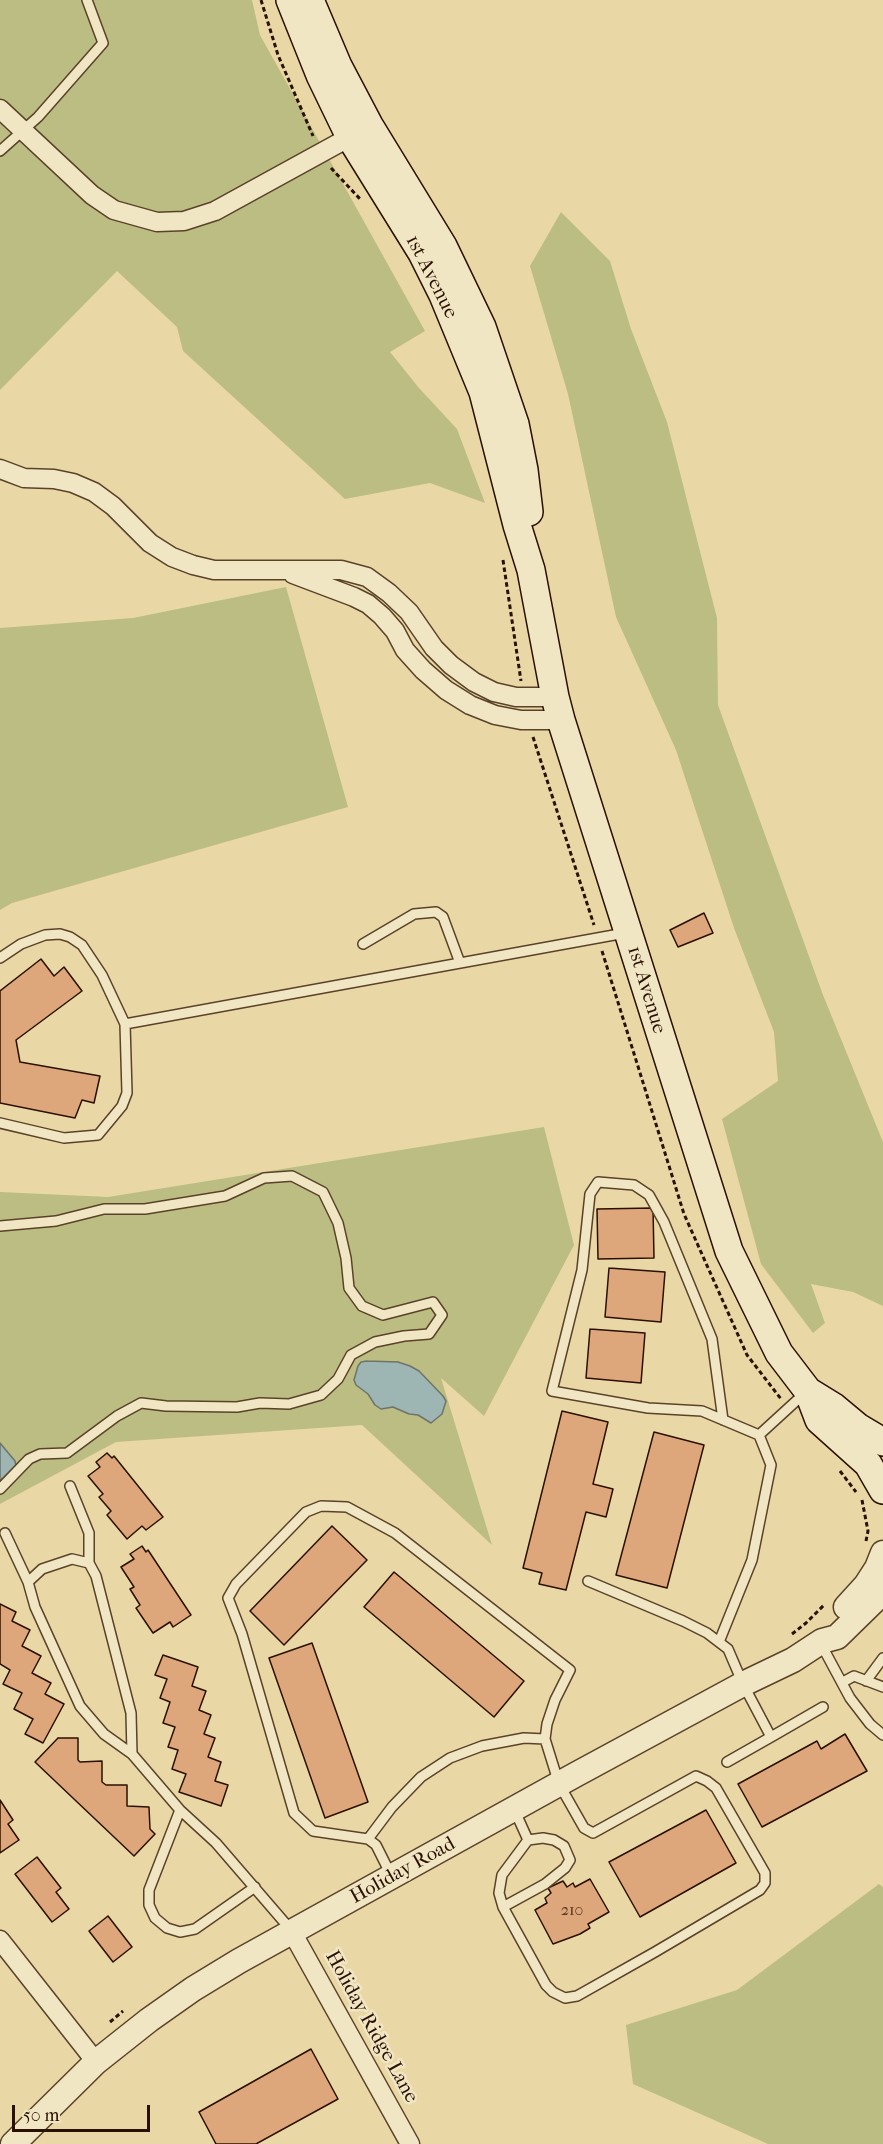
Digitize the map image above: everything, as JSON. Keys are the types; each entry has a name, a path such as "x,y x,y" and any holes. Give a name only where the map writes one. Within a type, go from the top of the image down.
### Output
{"main road":[{"name":"1st Avenue","path":"290,0 320,75 443,246 482,327 502,382 515,424 524,470 530,517 531,570 558,708 729,1251 778,1353 808,1391 883,1442"},
{"name":"1st Avenue","path":"310,0 338,66 359,131"},
{"name":"1st Avenue","path":"808,1391 819,1420 868,1464 883,1490"}],"street":[{"path":"0,109 92,195 114,210 157,222 184,220 215,211 359,131"},
{"path":"0,469 24,478 54,479 73,483 94,492 113,506 150,543 172,557 193,566 214,570 286,572 368,604 395,630 405,650 423,670 446,690 470,705 495,715 521,720 558,708"},
{"name":"Holiday Road","path":"821,1641 829,1626 866,1585 883,1553"},
{"name":"Holiday Road","path":"13,2144 96,2062 193,1989 559,1784 743,1684 793,1660 821,1641 837,1637 883,1592"},
{"name":"Holiday Ridge Lane","path":"292,1932 410,2144"},
{"path":"0,1940 96,2062"}],"lane":[{"path":"0,151 24,131 103,43 87,0"},
{"path":"363,944 414,914 436,912 443,917 460,963"},
{"path":"125,1024 628,932"},
{"path":"0,958 21,944 45,935 60,934 70,937 81,945 102,975 125,1024 127,1093 122,1106 98,1135 64,1138 0,1123"},
{"path":"0,1226 56,1221 104,1209 145,1209 225,1196 264,1178 292,1176 323,1192 338,1223 346,1258 349,1288 362,1306 382,1315 433,1302 442,1315 429,1334 375,1342 351,1355 338,1379 321,1395 289,1404 260,1403 237,1407 166,1406 141,1403 117,1416 68,1453 40,1454 28,1459 0,1489"},
{"path":"718,1642 752,1560 771,1465 759,1435 702,1412 648,1408 552,1391 582,1270 590,1194 598,1182 634,1185 649,1195 664,1222 712,1339 723,1420"},
{"path":"759,1435 808,1391"},
{"path":"70,1486 89,1533 89,1563 96,1576 131,1713 132,1754"},
{"path":"392,1877 376,1845 368,1839 313,1831 294,1813 242,1634 228,1598 236,1584 306,1512 321,1506 347,1507 395,1533 570,1670 555,1700 545,1739 559,1784 584,1828 593,1833 696,1776 716,1788 765,1873 765,1883 760,1890 577,1996 565,1998 553,1992 546,1985 504,1907 499,1893 502,1875 528,1840 543,1838 554,1840 564,1846 570,1860 565,1868 545,1884 504,1907"},
{"path":"5,1533 28,1582 35,1607 80,1706 104,1734 132,1754 180,1810 216,1843 292,1932"},
{"path":"28,1582 42,1569 72,1559 89,1563"},
{"path":"588,1581 683,1621 707,1633 728,1649 743,1684 771,1737"},
{"path":"821,1641 850,1698 870,1724 883,1734"},
{"path":"866,1681 883,1659"},
{"path":"843,1682 854,1676 883,1687"},
{"path":"727,1762 823,1707"},
{"path":"368,1839 392,1807 421,1777 450,1758 493,1744 524,1738 545,1739"},
{"path":"514,1809 528,1840"},
{"path":"180,1810 149,1890 149,1905 155,1918 167,1928 180,1932 195,1929 255,1887"}],"path":[{"path":"787,1637 807,1623 828,1601"}],"green space":[{"path":"0,0 252,0 260,35 425,331 390,352 457,429 485,503 430,483 345,499 183,351 177,327 117,271 0,390"},
{"path":"561,212 610,261 631,329 667,422 717,618 718,705 823,995 883,1142 883,1306 853,1292 811,1284 825,1323 813,1333 761,1264 722,1119 778,1081 774,1032 734,928 676,750 616,617 568,394 530,266"},
{"path":"286,587 348,807 12,903 0,910 0,628 133,618"},
{"path":"544,1127 574,1245 484,1416 441,1378 492,1545 362,1425 116,1442 0,1504 0,1192 108,1197"},
{"path":"879,1884 883,1887 883,2144 768,2144 633,2084 626,2025 737,1990"}],"water":[{"path":"361,1362 398,1362 419,1371 446,1401 442,1414 431,1423 418,1415 393,1407 381,1409 375,1405 354,1380 358,1366"},
{"path":"0,1443 15,1461 16,1466 0,1481"}],"building":[{"path":"704,913 713,933 678,947 670,930"},
{"path":"41,959 54,976 64,967 82,991 16,1040 20,1062 100,1076 94,1103 82,1100 75,1118 0,1103 0,991"},
{"path":"653,1208 654,1258 598,1259 597,1209"},
{"path":"609,1268 665,1272 661,1322 605,1317"},
{"path":"590,1329 645,1333 641,1383 586,1378"},
{"path":"562,1411 608,1422 593,1484 613,1489 606,1517 586,1512 566,1590 539,1584 542,1573 523,1568"},
{"path":"654,1432 704,1445 667,1588 616,1575"},
{"path":"107,1453 112,1458 114,1456 163,1517 146,1530 142,1526 127,1539 107,1515 111,1511 99,1497 103,1494 88,1476 100,1467 96,1462"},
{"path":"332,1526 367,1560 284,1645 250,1611"},
{"path":"142,1546 146,1552 148,1550 191,1615 173,1627 170,1622 153,1633 136,1608 140,1605 130,1589 134,1587 121,1567 134,1559 130,1554"},
{"path":"394,1572 524,1681 494,1717 364,1607"},
{"path":"0,1604 16,1612 12,1621 30,1630 22,1646 41,1656 32,1673 51,1683 45,1694 64,1704 43,1743 25,1734 33,1719 14,1709 22,1693 3,1684 10,1670 0,1664"},
{"path":"312,1643 368,1802 325,1818 269,1658"},
{"path":"163,1655 198,1667 192,1686 206,1691 199,1710 211,1715 204,1734 215,1738 208,1757 221,1762 215,1781 228,1785 221,1806 179,1792 186,1774 172,1769 178,1750 168,1747 175,1727 163,1723 170,1702 160,1698 167,1679 155,1675"},
{"path":"845,1734 867,1771 762,1827 738,1784 817,1741 821,1749"},
{"path":"58,1738 78,1738 78,1760 80,1762 102,1761 102,1782 106,1785 127,1785 127,1806 149,1807 150,1829 155,1834 134,1856 35,1762"},
{"path":"0,1800 13,1820 8,1824 19,1840 0,1853"},
{"path":"706,1810 736,1863 640,1917 609,1862"},
{"path":"37,1857 61,1888 56,1892 69,1909 52,1922 15,1874"},
{"path":"590,1879 609,1912 588,1924 590,1928 580,1934 553,1944 535,1910 547,1903 545,1898 551,1893 548,1888 563,1881 567,1887 573,1883 575,1887"},
{"path":"108,1916 132,1947 113,1962 89,1931"},
{"path":"311,2049 338,2099 256,2144 216,2144 199,2112"}]}
